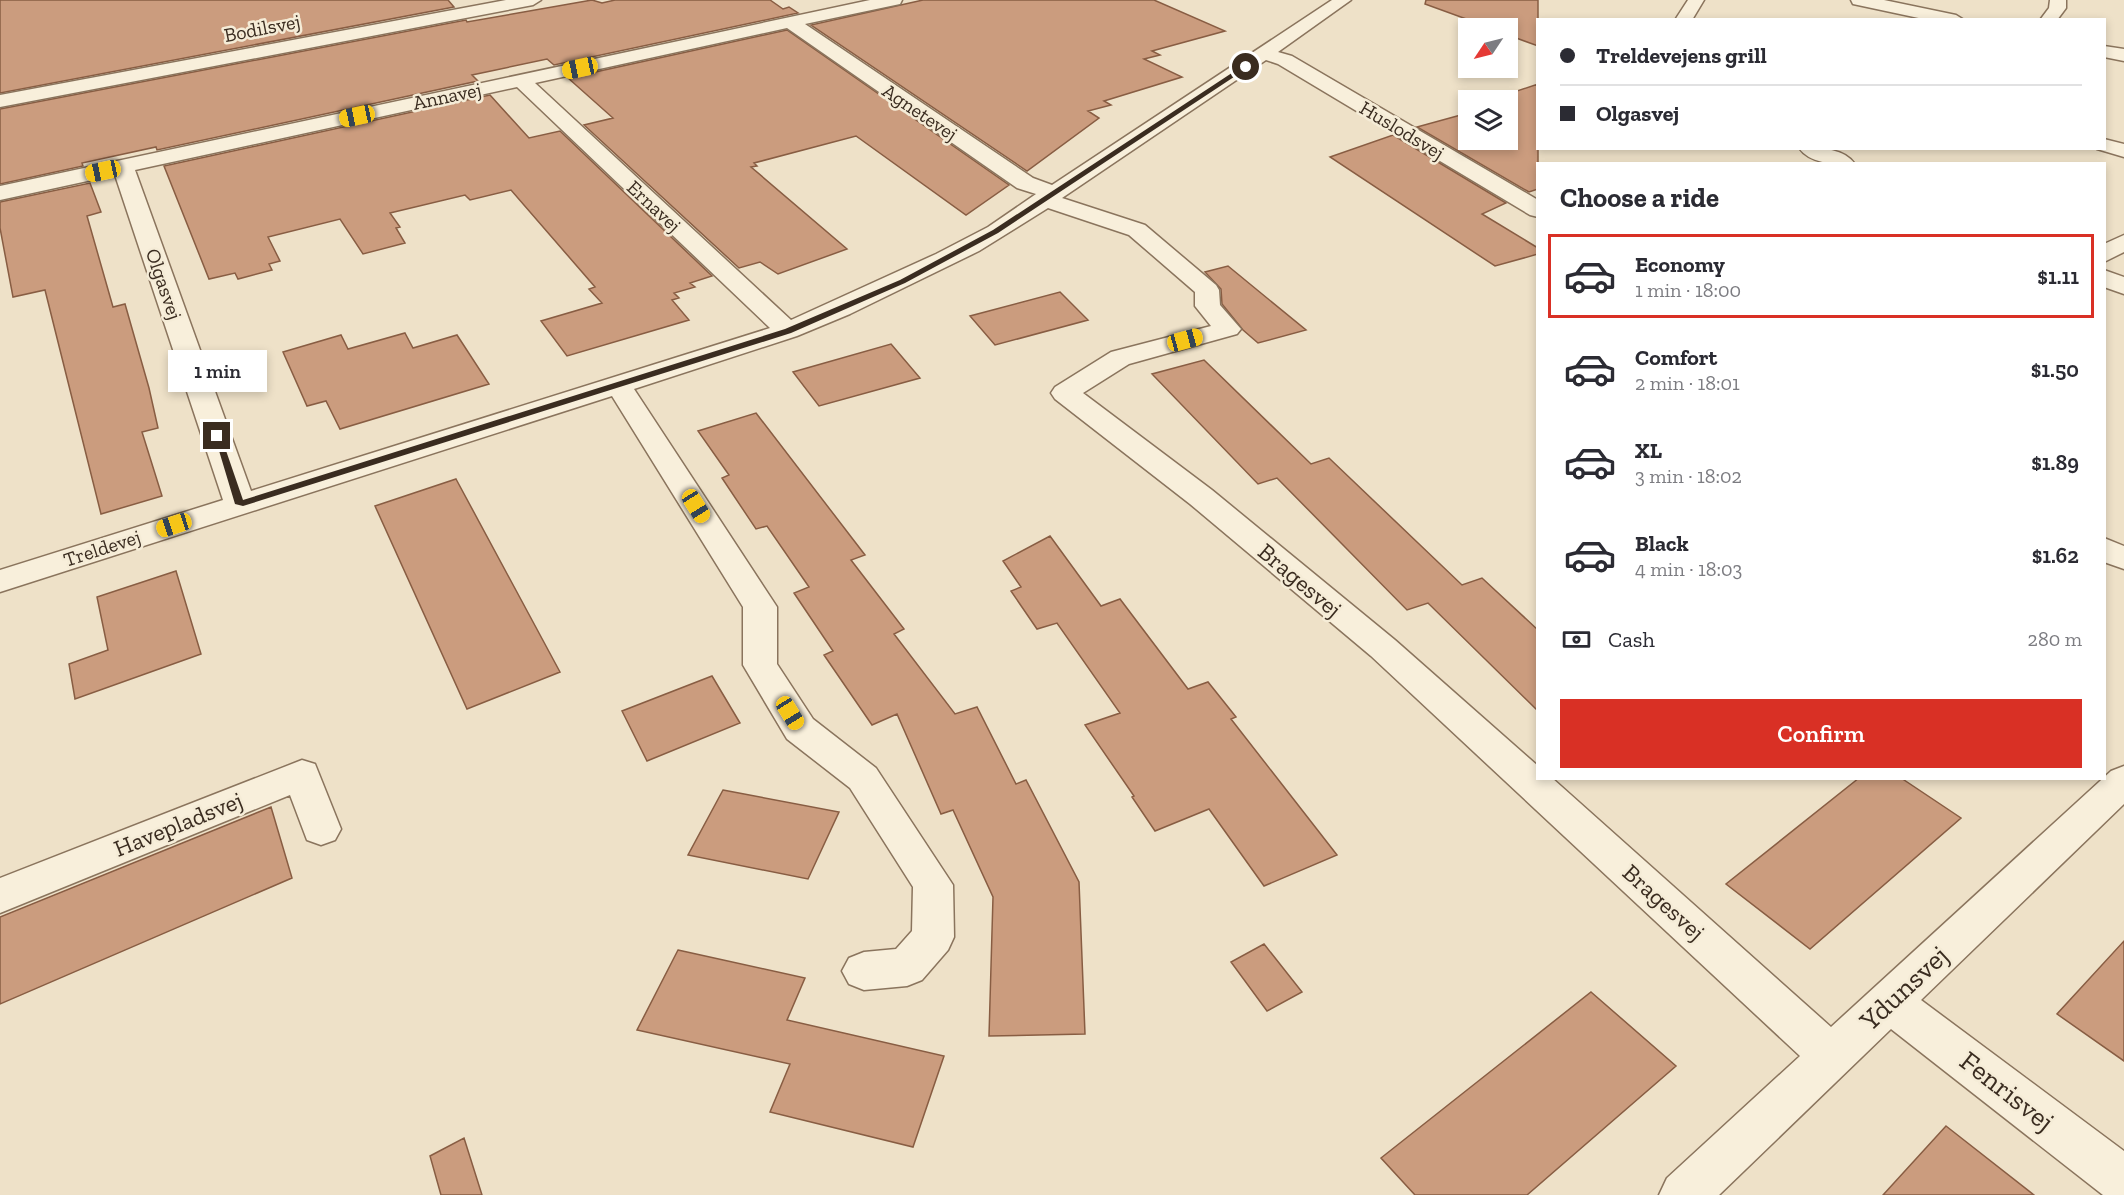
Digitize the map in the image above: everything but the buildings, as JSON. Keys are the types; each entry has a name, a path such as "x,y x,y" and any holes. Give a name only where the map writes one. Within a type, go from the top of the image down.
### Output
{"street":[{"name":"Bodilsvej","path":"0,101 533,0"},
{"name":"Annavej","path":"0,193 894,0"},
{"name":"Treldevej","path":"0,581 788,331 868,298 937,265 996,232 1343,0"},
{"path":"1684,18 1696,0"},
{"path":"1859,0 1946,18"},
{"path":"2050,18 2057,8 2058,0"},
{"name":"Agnetevej","path":"790,22 1025,183 1049,196"},
{"path":"2106,51 2124,55"},
{"name":"Huslodsvej","path":"1265,54 1285,60 1536,209"},
{"name":"Ernavej","path":"520,80 788,331"},
{"path":"2106,146 2124,151"},
{"path":"1814,150 1840,162"},
{"name":"Olgasvej","path":"123,166 240,504"},
{"name":"Bragesvej","path":"1049,196 1137,230 1207,290 1208,306 1228,329 1120,358 1065,393 1201,497 1383,648 1832,1056"},
{"path":"2106,254 2124,242"},
{"path":"2106,279 2124,287"},
{"path":"619,386 760,607 760,664 800,729 863,778 933,885 933,937 907,968 864,971"},
{"path":"2106,549 2124,559"},
{"name":"Havepladsvej","path":"0,896 302,774 321,828"},
{"name":"Ydunsvej","path":"1684,1195 2124,781"},
{"name":"Fenrisvej","path":"1889,1001 2124,1181"}],"route":[{"path":"217,436 240,504 788,331 902,282 996,232 1246,67"}]}
